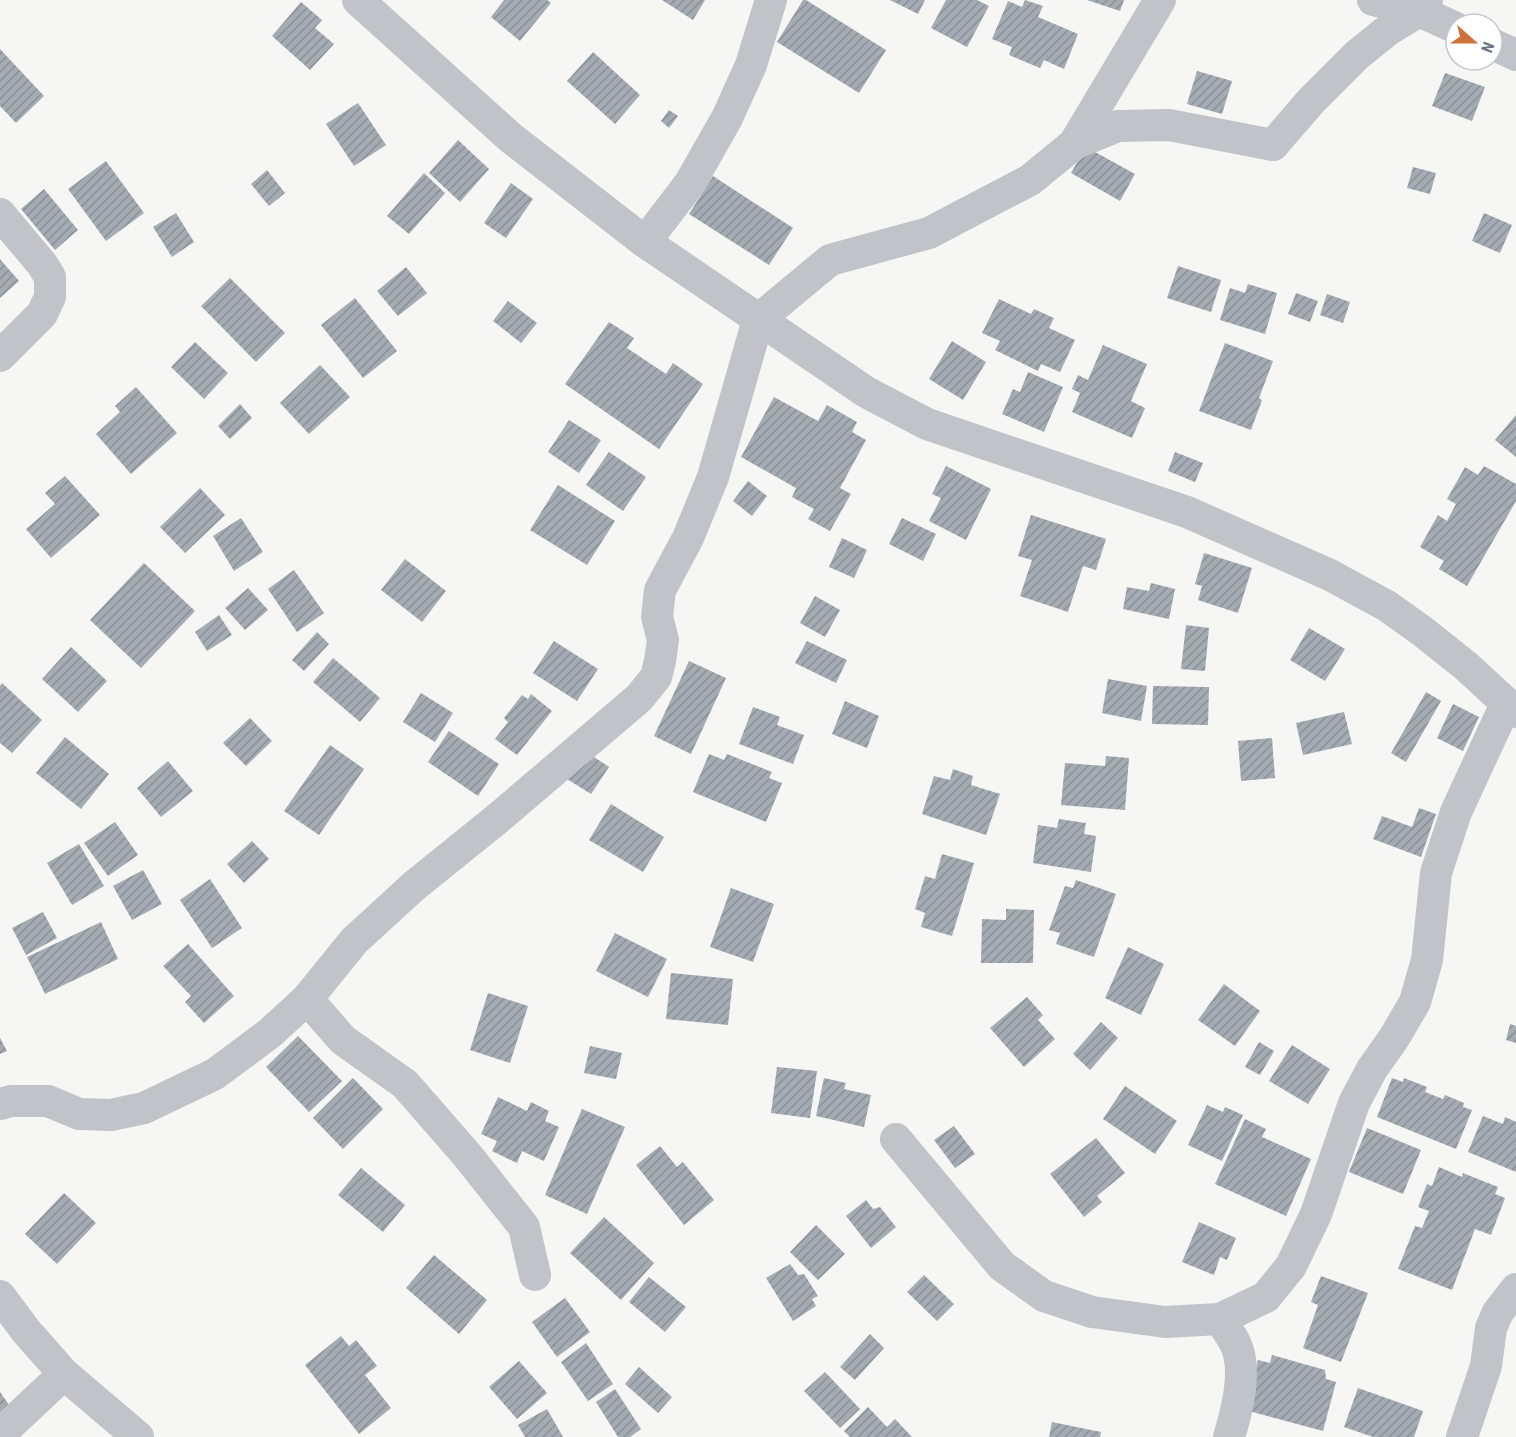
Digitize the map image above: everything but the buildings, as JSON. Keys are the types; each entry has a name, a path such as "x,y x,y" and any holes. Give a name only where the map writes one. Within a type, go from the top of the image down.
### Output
{"street":[{"path":"358,0 512,138 645,242 866,392 927,424 1187,512 1330,575 1387,606 1422,631 1466,666 1511,708 1456,812 1436,873 1427,960 1415,1002 1372,1069 1354,1103 1316,1214 1292,1266 1266,1296 1220,1319 1165,1322 1092,1312 1044,1296 1002,1266 896,1139"},
{"path":"645,242 690,183 727,118 751,65 771,0"},
{"path":"1074,144 1160,0"},
{"path":"1373,0 1423,6 1444,20"},
{"path":"0,1104 11,1101 48,1101 79,1114 111,1115 144,1108 215,1074 270,1034 307,999 362,933 414,885 639,698 656,677 663,640 657,617 660,590 688,538 713,477 758,320 830,260 929,233 1030,180 1074,144 1118,126 1169,124 1273,145 1311,101 1357,55 1423,6"},
{"path":"0,214 42,264 50,278 50,297 42,314 0,356"},
{"path":"307,999 343,1040 405,1084 467,1155 524,1227 535,1275"},
{"path":"1462,1437 1486,1366 1491,1328 1498,1312 1516,1289"},
{"path":"0,1296 26,1331 64,1374 138,1437"},
{"path":"1220,1319 1236,1345 1241,1376 1237,1410 1229,1437"},
{"path":"0,1434 64,1374"}]}
